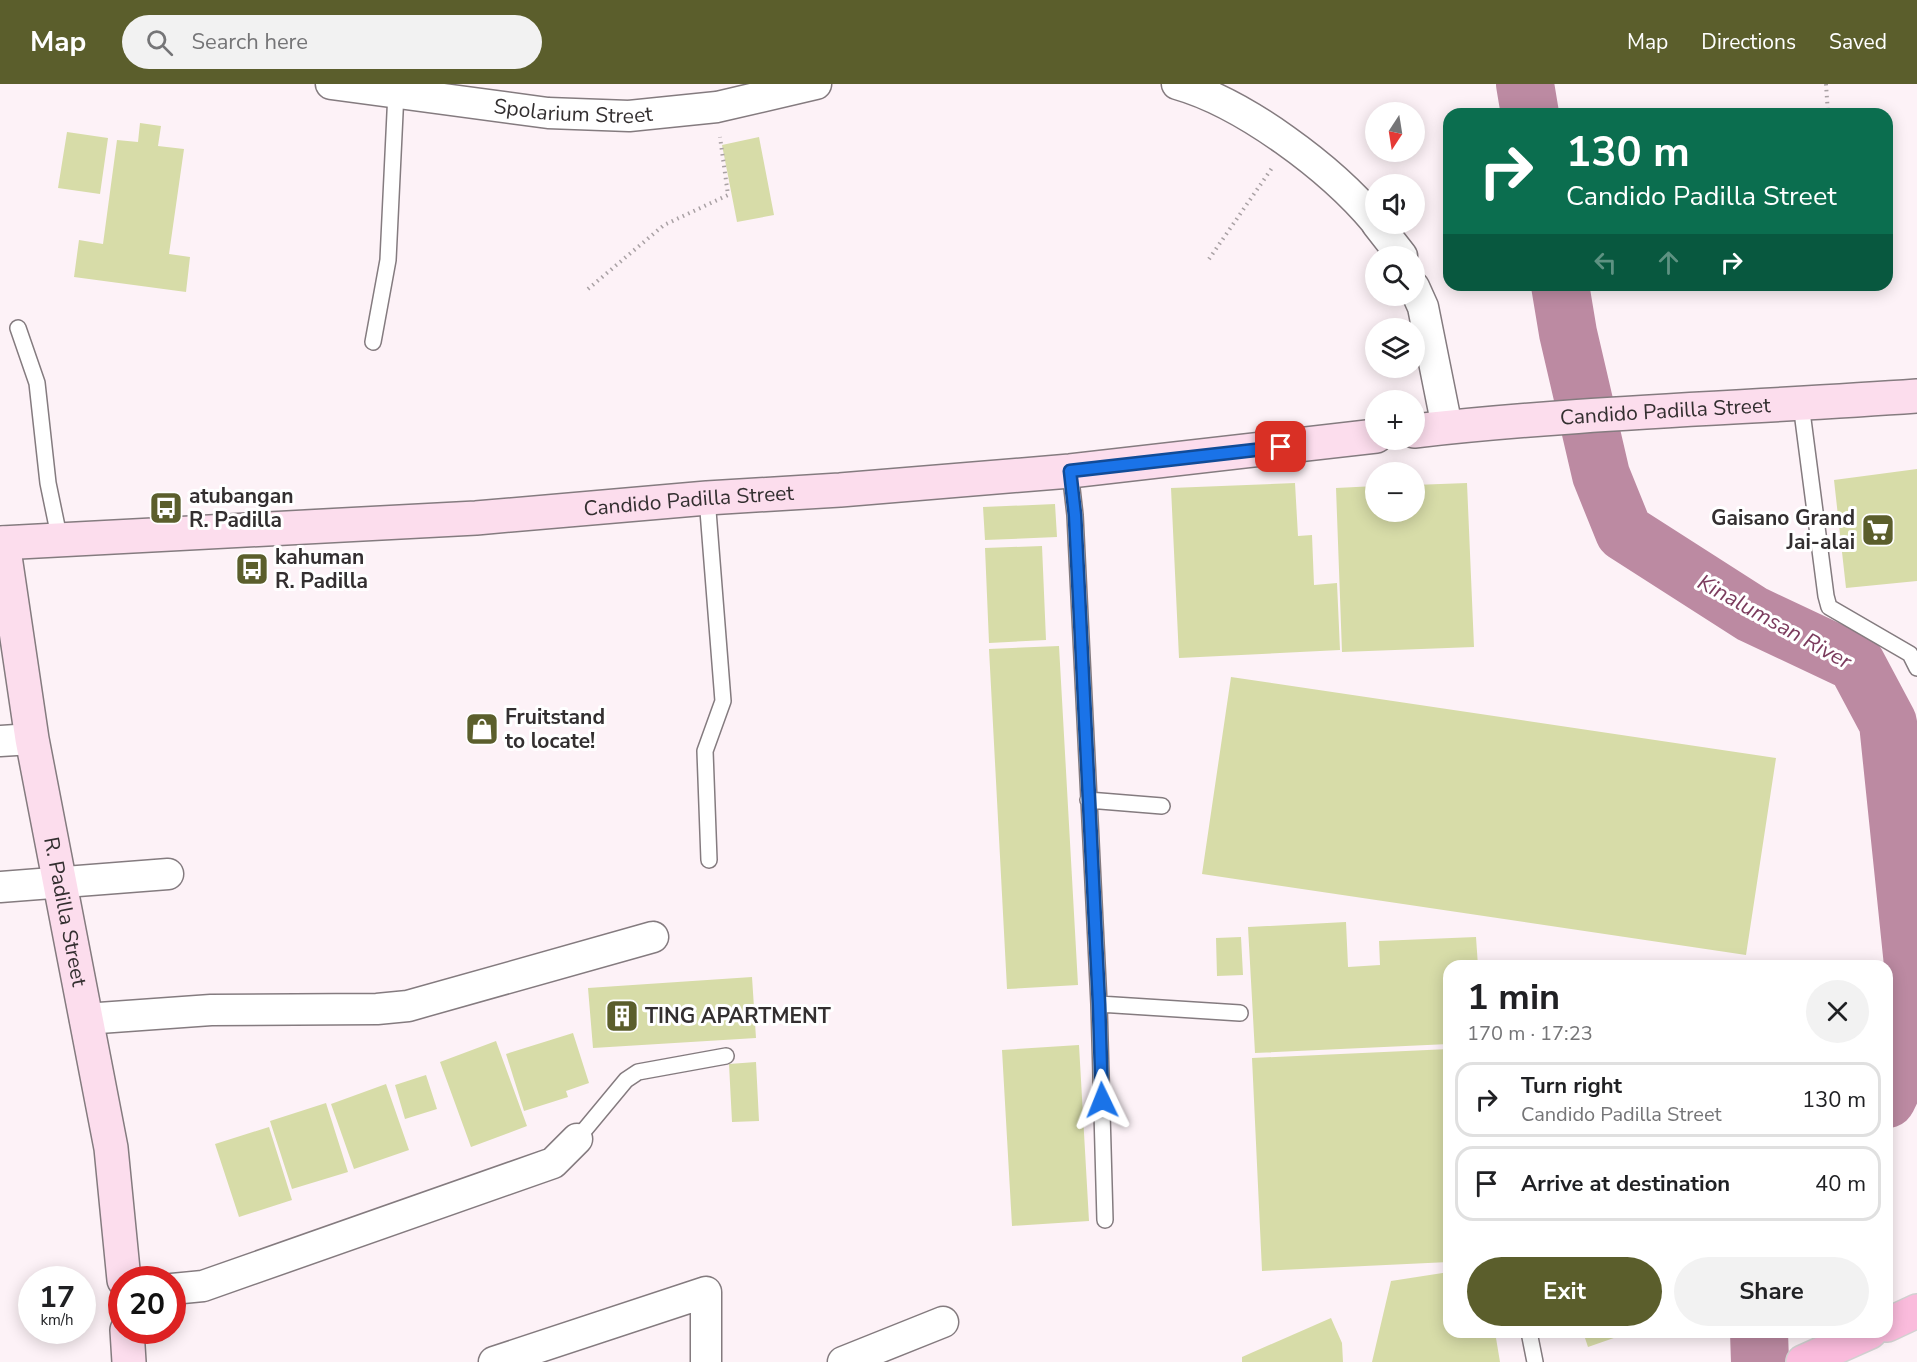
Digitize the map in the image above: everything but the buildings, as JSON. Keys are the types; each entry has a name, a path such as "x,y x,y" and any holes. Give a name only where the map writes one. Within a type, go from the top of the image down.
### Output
{"main road":[{"name":"Candido Padilla Street","path":"1425,430 1643,412 1917,396"},
{"name":"Candido Padilla Street","path":"1,543 476,518 707,498 840,490 1070,471 1365,437"},
{"name":"R. Padilla Street","path":"1,543 32,739 111,1148 123,1266"},
{"path":"1893,1322 1917,1311"},
{"path":"1811,1359 1857,1338"},
{"path":"128,1344 129,1362"}],"street":[{"name":"Spolarium Street","path":"331,84 397,88 548,113 628,116 717,107 816,84"},
{"path":"1177,84 1196,89 1290,142 1365,209"},
{"path":"1385,234 1394,246"},
{"path":"1423,306 1447,427"},
{"path":"0,741 32,739"},
{"path":"0,886 168,874"},
{"path":"85,1018 211,1010 377,1009 408,1006 652,938"},
{"path":"186,1288 203,1286 553,1163 577,1139"},
{"path":"494,1362 706,1292 706,1362"},
{"path":"843,1362 943,1322"}],"lane":[{"path":"373,342 388,260 397,88"},
{"path":"18,328 37,383 48,483 60,541"},
{"path":"1801,404 1829,607 1910,654 1917,668"},
{"path":"1070,471 1075,515 1099,1004 1105,1220"},
{"path":"707,498 723,701 705,751 709,860"},
{"path":"1088,800 1162,806"},
{"path":"1099,1004 1240,1013"},
{"path":"577,1139 626,1080 638,1072 726,1056"},
{"path":"1530,1338 1535,1362"}],"path":[{"path":"1826,84 1828,108"},
{"path":"588,289 664,225 728,195 717,107"},
{"path":"1209,259 1290,142"}],"waterway":[{"name":"Kinalumsan River","path":"1525,84 1529,108"},
{"name":"Kinalumsan River","path":"1561,291 1568,333 1601,475 1624,532 1752,614 1856,663 1888,723 1915,984 1901,1070 1893,1087"},
{"name":"Kinalumsan River","path":"1759,1338 1760,1362"}],"place":[{"name":"atubangan R. Padilla","path":"166,508"},
{"name":"Gaisano Grand Jai-alai","path":"1878,530"},
{"name":"kahuman R. Padilla","path":"252,569"},
{"name":"Fruitstand to locate!","path":"482,729"},
{"name":"TING APARTMENT","path":"622,1016"}],"route":[{"path":"1102,1100 1075,515 1070,471 1281,447"}]}
